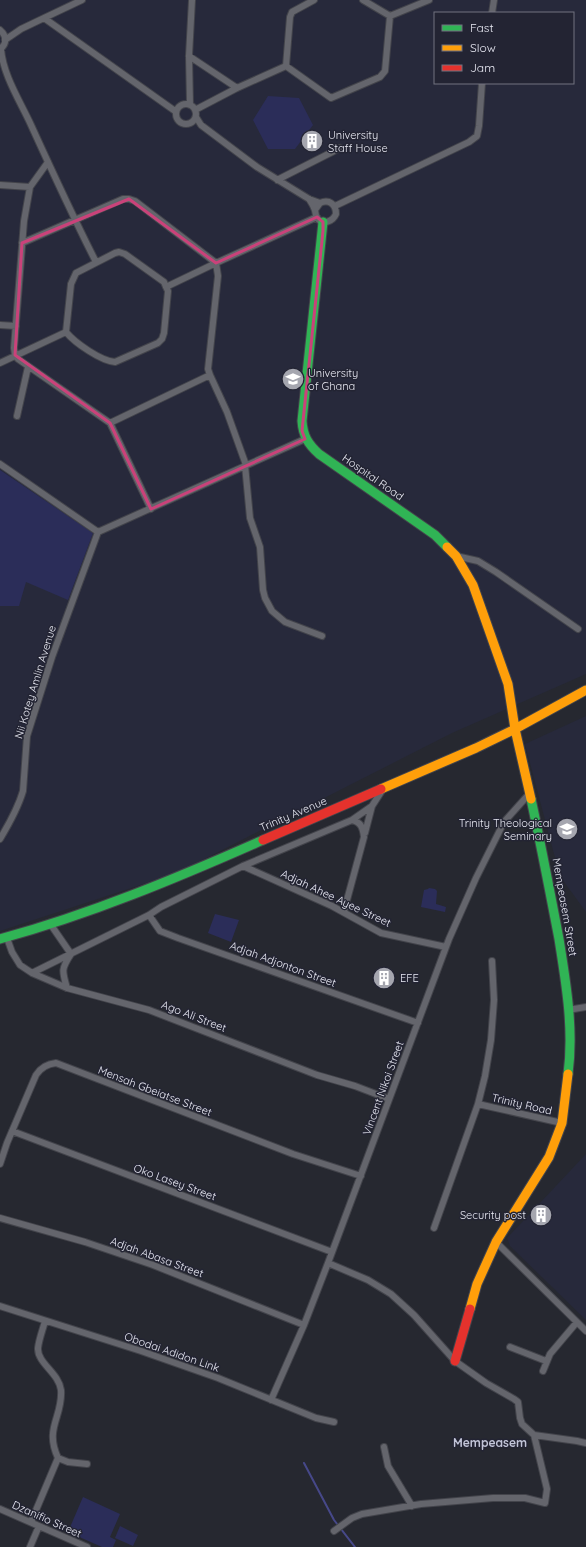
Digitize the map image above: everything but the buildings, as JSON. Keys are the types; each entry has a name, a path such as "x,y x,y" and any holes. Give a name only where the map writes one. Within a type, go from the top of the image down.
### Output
{"street":[{"path":"5,40 21,29 82,0"},
{"path":"166,287 216,263 323,220 332,220 336,214 335,206 329,202 320,203 309,199 277,180 201,125 196,117 195,110 190,105 189,56 192,0"},
{"path":"286,66 290,17 292,12 314,0"},
{"path":"363,0 390,16"},
{"path":"390,16 429,0"},
{"path":"492,12 494,0"},
{"path":"286,66 331,98 380,77 385,71 390,16"},
{"path":"44,18 166,104 177,109"},
{"path":"21,29 2,32 5,40 1,49 1,60 74,219 96,262"},
{"path":"189,56 237,88"},
{"path":"195,110 237,88 286,66"},
{"path":"335,206 469,142 477,136 482,84"},
{"path":"177,109 186,104 190,105"},
{"path":"177,109 176,117 180,123 201,125"},
{"path":"191,123 196,117"},
{"path":"277,180 340,148"},
{"path":"48,162 30,187 24,221 14,348 15,355 28,367 110,423 151,509"},
{"path":"0,185 30,187"},
{"path":"22,244 74,219 123,199 130,199 135,201 216,263 218,276 208,369 227,412 245,465 250,518 260,547 263,590 265,598 272,611 285,622 322,636"},
{"path":"0,464 98,532 305,439 302,431 302,421 323,231 323,220 309,199"},
{"path":"315,210 320,203"},
{"path":"115,252 125,254 164,282 166,287 168,291 164,333 162,339 158,343 121,360 108,362 75,342 66,332 71,284 76,273 115,252"},
{"path":"0,325 16,326"},
{"path":"0,362 66,332"},
{"path":"17,416 28,367"},
{"path":"110,423 210,375"},
{"name":"Hospital Road","path":"305,439 318,454 435,535 456,556 473,584 488,623 508,684 515,729"},
{"name":"Nii Kotey Amlin Avenue","path":"0,839 9,824 22,795 27,736 52,657 98,532"},
{"path":"456,556 478,561 490,568 578,629"},
{"name":"Trinity Avenue","path":"3,938 51,925 133,895 384,788 515,729 586,690"},
{"name":"Mempeasem Street","path":"455,1360 477,1284 496,1242 549,1157 562,1123 568,1070 570,1022 564,970 547,873 515,729"},
{"path":"32,974 243,866 355,821 372,806 384,788"},
{"name":"Vincent Nikoi Street","path":"271,1400 304,1325 328,1263 446,947 476,878 504,822 530,793"},
{"path":"344,911 372,806"},
{"path":"355,821 363,828 364,837"},
{"name":"Adjah Ahee Ayee Street","path":"243,866 344,911 381,933 446,947"},
{"name":"Adjah Adjonton Street","path":"149,915 160,930 178,938 418,1023"},
{"path":"51,925 71,954"},
{"name":"Ago Ali Street","path":"3,938 20,965 32,974 67,988 149,1010 317,1075 355,1086 389,1099"},
{"path":"67,988 63,966 71,954"},
{"path":"434,1228 478,1104 485,1076 491,1040 494,1000 492,961"},
{"path":"568,1010 586,1007"},
{"name":"Mensah Gbeiatse Street","path":"0,1164 12,1131 39,1069 49,1063 56,1063 293,1154 361,1176"},
{"name":"Trinity Road","path":"478,1104 562,1123"},
{"name":"Oko Lasey Street","path":"12,1131 332,1252"},
{"name":"Adjah Abasa Street","path":"0,1218 85,1242 153,1265 304,1325"},
{"path":"496,1242 586,1331"},
{"path":"328,1263 368,1280 391,1294 414,1314 455,1360 486,1383 514,1398 518,1402 522,1424 534,1435 547,1489 545,1503 525,1498 493,1498 412,1506 362,1514 336,1530"},
{"name":"Obodai Adidon Link","path":"0,1306 141,1351 218,1378 316,1418 334,1422"},
{"path":"45,1321 38,1353 58,1380 60,1389 60,1403 53,1426 52,1445 58,1458 68,1462 87,1464"},
{"path":"543,1371 546,1361 577,1322"},
{"path":"510,1348 546,1361"},
{"path":"534,1435 577,1441 586,1444"},
{"path":"384,1448 388,1466 412,1506"},
{"path":"31,1522 58,1458"},
{"name":"Dzanifio Street","path":"0,1508 87,1547"},
{"path":"30,1547 39,1526"}],"highlighted area":[{"path":"129,199 216,263 317,217 323,222 323,231 302,431 305,439 151,509 110,423 15,355 22,243"}],"shaded area":[{"name":"University of Ghana","path":"0,0 586,0 586,674 452,733 177,873 0,931"},
{"path":"268,96 299,98 313,125 295,149 268,149 253,120"},
{"path":"0,470 93,533 68,600 26,582 19,606 0,606"},
{"name":"Trinity Theological Seminary","path":"586,716 586,912 562,879 525,744"},
{"path":"429,888 437,891 436,904 446,907 445,912 421,907 424,890"},
{"path":"215,914 239,920 231,942 208,933"},
{"path":"586,1154 586,1320 510,1246 507,1238"},
{"path":"83,1497 120,1514 110,1537 116,1540 113,1547 102,1547 68,1532"},
{"path":"120,1526 138,1535 133,1546 115,1538"}],"waterway":[{"path":"304,1463 334,1520 355,1547"}],"traffic: fast":[{"path":"323,222 302,421 305,435 309,443 319,454 435,535 447,547"},
{"path":"531,799 559,939 567,989 570,1023 570,1057 568,1074"},
{"path":"0,939 101,907 263,840"}],"traffic: slow":[{"path":"447,547 456,556 473,585 508,684 515,729 531,799"},
{"path":"381,789 476,748 515,729 586,690"},
{"path":"470,1309 477,1284 496,1242 549,1157 562,1123 568,1074"}],"traffic: jam":[{"path":"263,840 381,789"},
{"path":"455,1361 470,1309"}],"place":[{"name":"University Staff House","path":"312,141"},
{"name":"University of Ghana","path":"293,379"},
{"name":"Trinity Theological Seminary","path":"567,829"},
{"name":"EFE","path":"384,978"},
{"name":"Security post","path":"541,1215"}],"district":[{"name":"Mempeasem","path":"490,1442"}]}
